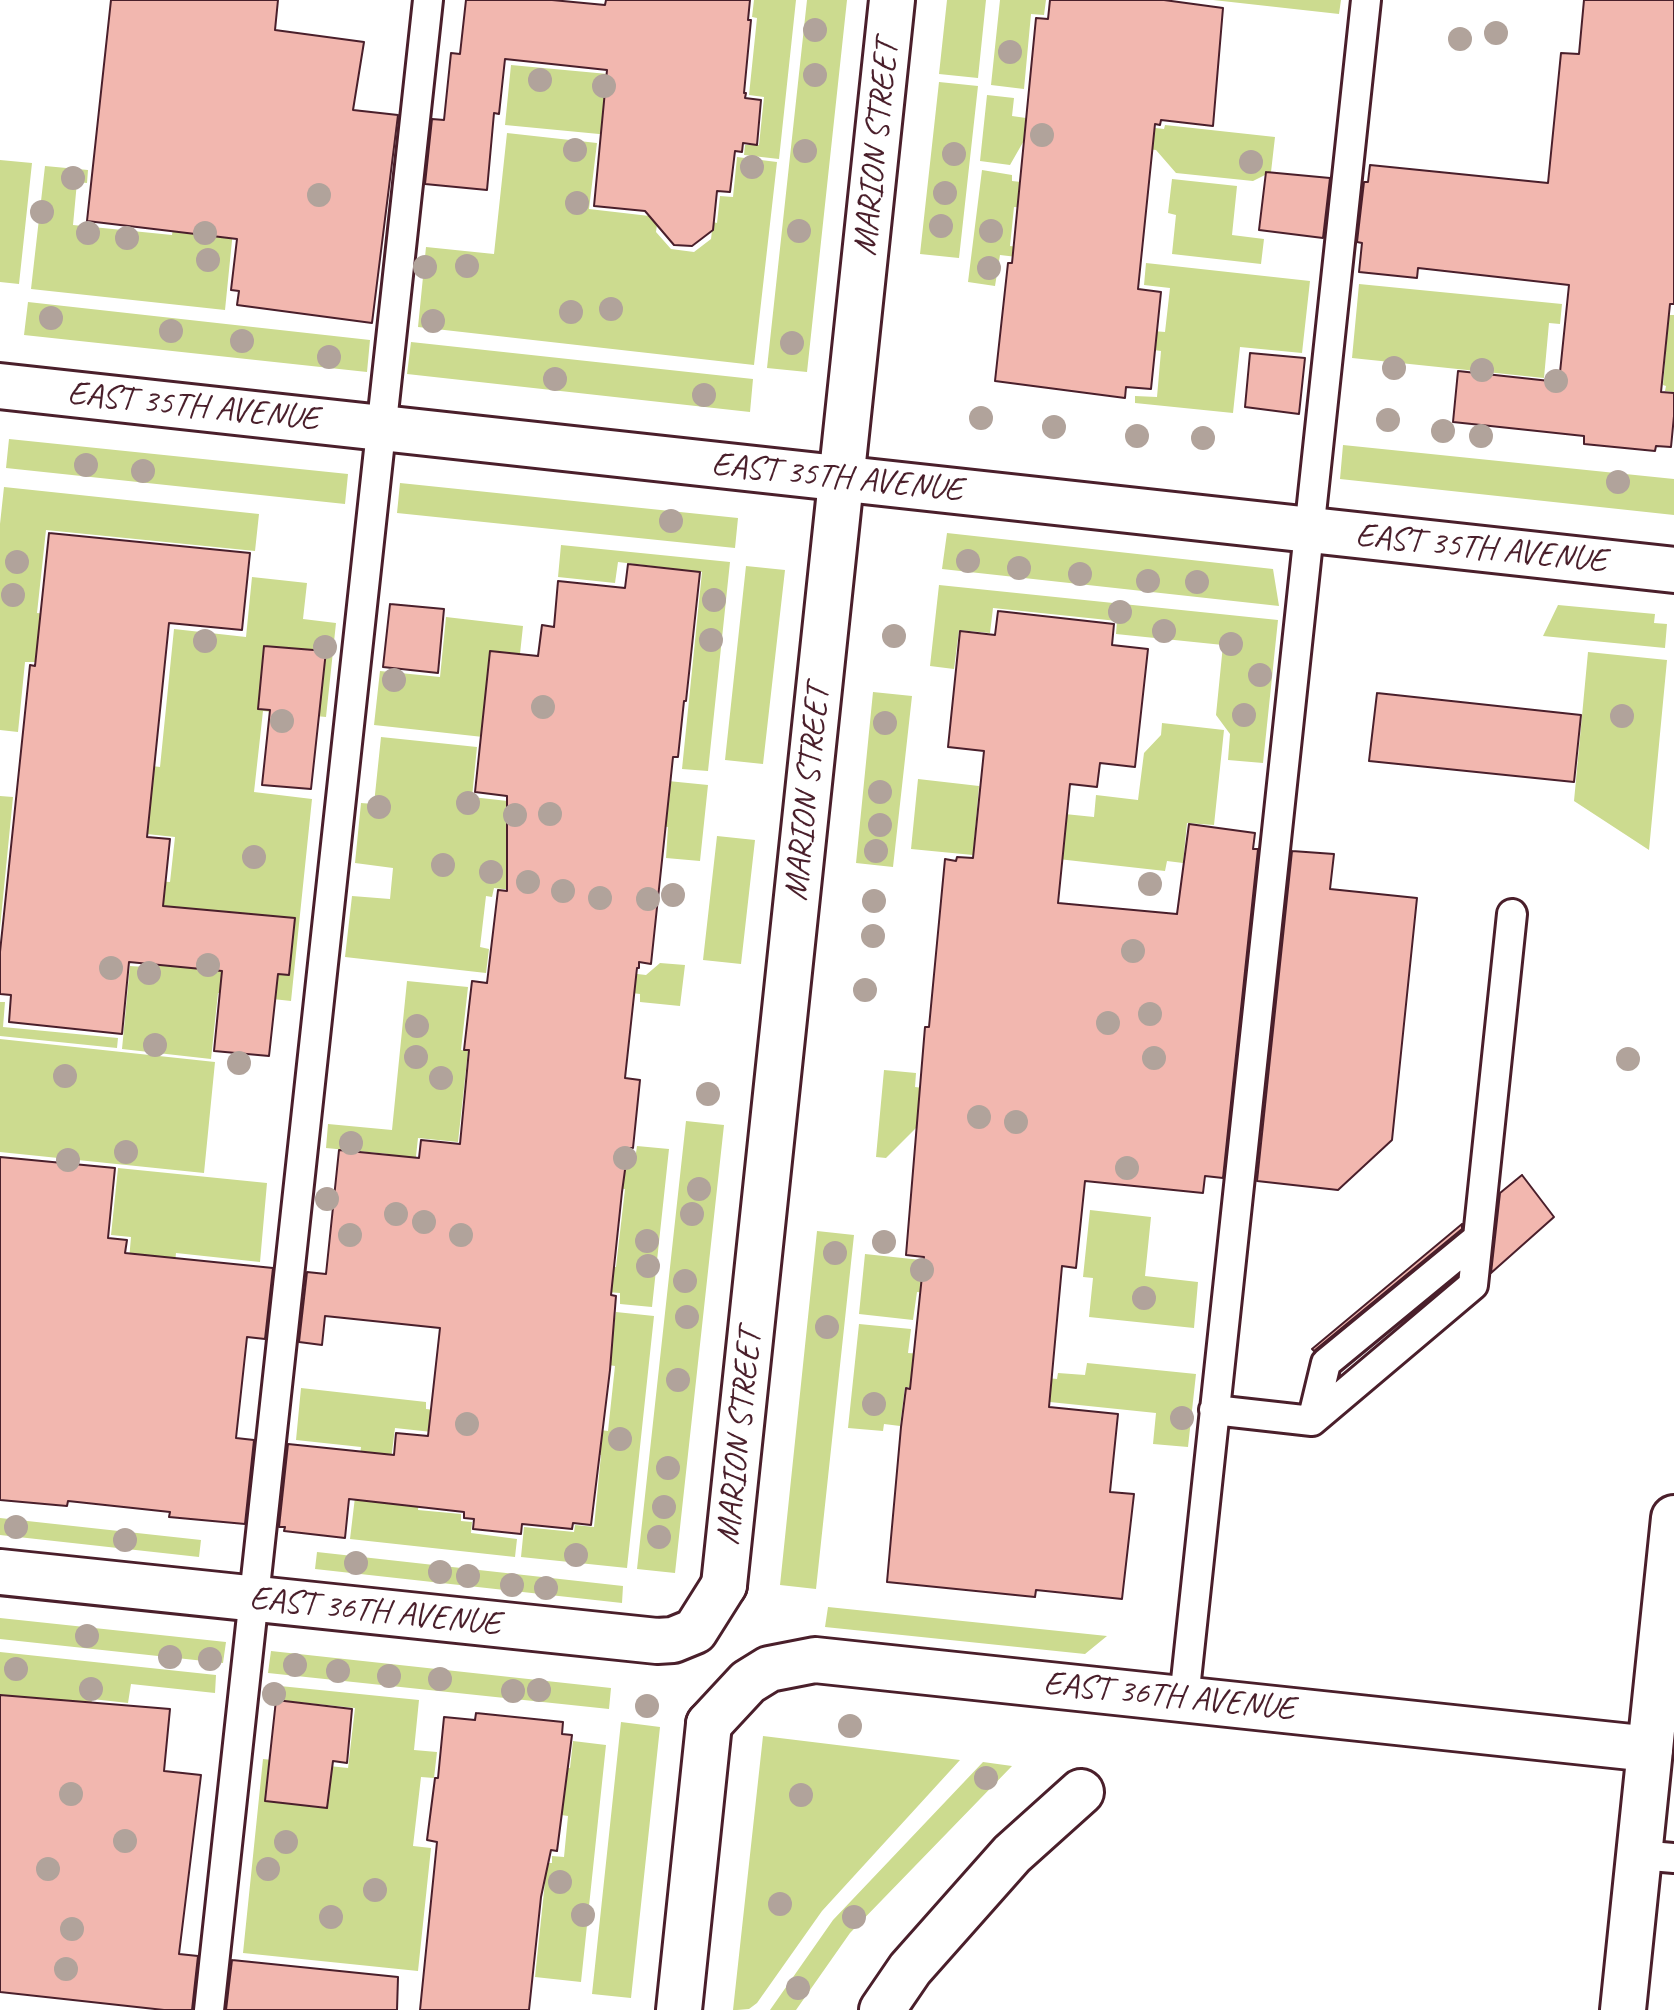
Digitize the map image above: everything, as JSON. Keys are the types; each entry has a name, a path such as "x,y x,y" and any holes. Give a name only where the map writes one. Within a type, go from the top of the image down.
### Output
{"street":[{"name":"MARION STREET","path":"724,1585 892,0"},
{"name":"EAST 35TH AVENUE","path":"0,386 1674,570"},
{"path":"1623,2010 1656,1856 1650,1749 1674,1518"},
{"name":"EAST 36TH AVENUE","path":"0,1572 657,1641 673,1640 695,1631 724,1585"},
{"name":"EAST 36TH AVENUE","path":"679,2010 709,1724 748,1682 769,1669 815,1660 1650,1749"},
{"path":"882,2010 910,1969 1012,1854 1081,1792"}],"lane":[{"path":"209,2010 428,0"},
{"path":"1184,1699 1366,0"},
{"path":"1214,1410 1312,1421 1473,1285 1512,914"}],"green space":[{"path":"754,0 796,0 779,159 744,155 745,145 759,145 764,97 749,95 757,18 752,17"},
{"path":"807,0 847,0 807,372 767,368"},
{"path":"947,0 986,0 978,78 939,74"},
{"path":"1000,0 1046,0 1044,15 1031,14 1024,89 991,85"},
{"path":"1213,0 1341,0 1339,14"},
{"path":"511,65 640,77 620,136 505,125"},
{"path":"939,82 978,86 959,258 920,254"},
{"path":"987,95 1014,98 1012,116 1047,121 1026,137 1010,165 980,161"},
{"path":"1051,116 1275,137 1271,172 1253,181 1176,173 1156,150 1048,139"},
{"path":"507,133 597,143 589,209 658,217 656,232 671,249 694,252 711,239 713,222 717,223 720,196 733,197 737,157 777,162 754,365 418,327 426,247 494,254"},
{"path":"0,160 32,163 19,284 0,282"},
{"path":"45,166 88,170 87,183 77,182 73,225 172,235 175,215 234,221 225,310 31,289"},
{"path":"982,170 1012,175 1012,181 1031,183 1028,208 1014,207 1010,246 1137,261 1136,271 1000,255 995,286 968,282"},
{"path":"1172,179 1237,186 1232,235 1264,239 1261,264 1172,254 1176,215 1168,213"},
{"path":"1146,263 1310,281 1302,353 1240,347 1233,413 1135,403 1135,396 1157,397 1161,351 1139,348 1141,330 1165,332 1170,288 1144,285"},
{"path":"1359,284 1562,304 1560,324 1549,323 1544,378 1352,358"},
{"path":"28,302 370,340 367,372 24,335"},
{"path":"1669,315 1674,315 1674,392 1665,391 1666,386 1663,385"},
{"path":"411,342 753,379 750,412 407,374"},
{"path":"9,439 348,474 345,504 6,468"},
{"path":"1343,445 1674,479 1674,515 1340,479"},
{"path":"400,483 738,518 735,548 397,513"},
{"path":"4,487 259,514 255,551 46,530 37,613 168,626 37,662 25,662 18,732 0,730 0,524"},
{"path":"947,533 1273,569 1279,606 942,569"},
{"path":"561,545 730,562 708,771 682,769 702,572 618,562 615,583 558,577"},
{"path":"746,566 785,570 763,764 725,760"},
{"path":"252,577 307,583 303,619 336,623 326,717 263,711 254,792 312,799 291,1001 218,993 211,1059 122,1049 130,966 145,967 154,881 170,882 175,837 118,831 135,764 160,767 174,629 246,637"},
{"path":"939,585 1278,620 1263,763 1228,760 1230,734 1216,715 1223,645 1116,634 1117,621 993,608 990,633 959,630 954,669 930,666"},
{"path":"1558,605 1655,614 1654,623 1667,624 1665,648 1543,636"},
{"path":"446,617 523,626 517,682 574,747 374,725 380,671 440,677"},
{"path":"1588,652 1667,660 1649,850 1574,801"},
{"path":"873,692 912,696 893,867 856,863"},
{"path":"1162,723 1224,730 1214,825 1187,823 1183,863 1167,861 1165,871 978,850 1016,809 1094,817 1096,795 1138,800 1144,753 1161,735"},
{"path":"381,737 477,747 472,797 561,807 655,905 494,888 492,897 486,896 480,947 489,949 486,973 345,957 352,896 390,899 393,868 355,863 361,803 374,804"},
{"path":"618,776 708,785 700,861 666,858 668,827 613,822"},
{"path":"918,779 979,786 973,855 911,849"},
{"path":"0,796 13,797 0,928"},
{"path":"717,836 755,840 741,964 703,960"},
{"path":"660,963 685,965 680,1006 640,1002 640,994 565,985 568,966 646,975"},
{"path":"407,981 468,987 461,1050 468,1051 458,1142 418,1138 412,1193 385,1190 388,1154 326,1148 328,1124 392,1130"},
{"path":"0,1002 5,1002 3,1027 118,1038 117,1048 0,1036"},
{"path":"0,1039 215,1062 204,1173 0,1152"},
{"path":"884,1070 916,1073 915,1087 933,1089 925,1119 886,1158 876,1157"},
{"path":"686,1121 724,1125 675,1573 637,1569"},
{"path":"637,1146 669,1149 652,1307 620,1304 620,1293 607,1292 610,1267 616,1267 625,1189 616,1188 620,1152 636,1153"},
{"path":"118,1168 267,1183 260,1262 176,1253 170,1312 125,1307 131,1237 111,1235"},
{"path":"1090,1210 1151,1217 1145,1276 1198,1282 1194,1328 1089,1317 1093,1278 1083,1277"},
{"path":"817,1231 854,1235 816,1589 780,1585"},
{"path":"865,1254 1015,1270 927,1293 917,1292 913,1320 859,1314"},
{"path":"616,1312 654,1316 627,1568 521,1557 524,1527 574,1532 575,1525 594,1527 601,1455 582,1453 593,1429 608,1431 615,1366 602,1364 599,1323 614,1325"},
{"path":"859,1324 911,1329 908,1353 923,1354 922,1365 1057,1379 1058,1373 1085,1375 1087,1363 1196,1374 1188,1447 1153,1444 1156,1413 905,1387 900,1426 884,1424 883,1431 848,1428"},
{"path":"301,1388 426,1402 426,1409 489,1416 487,1438 395,1428 391,1460 420,1491 418,1510 461,1514 461,1521 472,1522 471,1533 517,1539 515,1557 350,1539 361,1447 296,1440"},
{"path":"0,1518 201,1540 199,1557 0,1535"},
{"path":"317,1552 623,1586 622,1603 315,1569"},
{"path":"828,1607 1107,1636 1085,1654 825,1627"},
{"path":"0,1618 226,1642 223,1663 0,1639"},
{"path":"271,1651 611,1688 609,1709 268,1673"},
{"path":"0,1652 216,1675 215,1693 131,1684 128,1703 92,1699 90,1715 32,1698 0,1695"},
{"path":"270,1685 419,1700 414,1750 437,1752 434,1778 421,1777 413,1846 431,1848 418,1971 243,1953 263,1759 348,1768 355,1708 268,1699"},
{"path":"621,1722 660,1727 631,1998 592,1994"},
{"path":"763,1736 960,1760 822,1911 757,2003 749,2009 733,2010"},
{"path":"573,1741 606,1745 581,1982 535,1977 547,1863 552,1863 552,1856 564,1857 568,1816 555,1814 560,1767 570,1768"},
{"path":"983,1762 1012,1766 850,1933 796,2010 770,2010 833,1920"}],"building":[{"path":"111,0 278,0 275,30 364,42 353,110 398,115 372,323 237,305 239,291 231,290 237,239 87,221"},
{"path":"466,0 552,0 605,5 606,0 750,0 744,93 745,98 761,100 757,145 743,143 742,152 735,151 730,192 717,191 713,230 692,246 674,245 645,211 594,206 607,70 505,59 499,114 494,113 487,190 425,184 432,119 444,120 451,53 460,54"},
{"path":"1050,0 1164,0 1223,8 1213,126 1161,120 1160,125 1155,124 1138,289 1161,292 1151,389 1126,387 1125,398 995,381 1008,263 1012,263 1036,18 1048,19"},
{"path":"1584,0 1674,0 1674,304 1670,304 1661,392 1674,393 1674,416 1671,447 1656,446 1655,451 1584,444 1584,436 1453,422 1458,371 1559,382 1569,285 1418,268 1417,278 1359,272 1362,243 1357,242 1364,182 1368,182 1370,165 1548,183 1561,53 1579,54"},
{"path":"1266,172 1330,178 1323,238 1259,230"},
{"path":"1250,353 1305,358 1299,414 1245,407"},
{"path":"49,533 250,553 242,630 169,623 147,837 170,839 163,906 295,918 289,975 278,974 269,1056 214,1051 222,971 129,962 122,1034 9,1022 11,995 0,994 0,952 30,665 35,666"},
{"path":"628,564 700,572 678,757 673,757 651,964 639,962 637,968 625,1078 640,1080 633,1148 628,1148 622,1192 611,1295 616,1296 610,1370 591,1525 573,1523 572,1529 522,1524 521,1534 473,1529 474,1519 464,1518 464,1512 349,1499 345,1538 284,1531 285,1527 279,1527 288,1444 394,1455 396,1433 428,1436 440,1328 325,1316 322,1345 299,1342 307,1272 326,1274 339,1150 419,1158 421,1140 460,1144 469,1050 464,1050 472,981 487,983 498,890 507,891 507,796 475,792 490,651 538,656 542,625 554,627 558,581 625,588"},
{"path":"390,604 444,609 438,673 383,667"},
{"path":"998,611 1114,624 1112,645 1148,649 1135,767 1100,763 1097,787 1070,784 1058,903 1177,914 1189,824 1255,833 1253,849 1258,849 1223,1178 1205,1176 1203,1193 1085,1181 1076,1268 1062,1266 1049,1407 1118,1414 1110,1492 1134,1494 1122,1599 1036,1590 1035,1597 887,1582 901,1427 906,1388 910,1389 924,1257 906,1255 925,1027 929,1027 945,859 973,858 984,751 948,747 960,631 995,635"},
{"path":"264,646 326,651 311,789 262,785 270,710 258,709"},
{"path":"1377,693 1581,715 1574,782 1369,761"},
{"path":"1292,851 1334,854 1330,889 1417,898 1392,1140 1338,1190 1257,1181"},
{"path":"0,1157 115,1168 108,1238 127,1240 125,1253 273,1268 265,1339 247,1337 236,1438 254,1440 245,1524 169,1517 170,1512 68,1501 67,1506 0,1500"},
{"path":"1522,1175 1554,1217 1491,1273 1500,1193"},
{"path":"1462,1224 1462,1229 1314,1351 1312,1349"},
{"path":"0,1695 170,1709 164,1771 201,1775 179,1954 198,1956 192,2010 164,2010 0,1992"},
{"path":"276,1700 352,1709 347,1763 333,1761 327,1808 265,1801"},
{"path":"476,1713 563,1722 562,1734 572,1735 557,1851 551,1850 541,1897 529,2010 420,2010 437,1842 427,1840 435,1778 438,1778 444,1717 475,1720"},
{"path":"232,1960 398,1977 397,2010 226,2010"}]}
